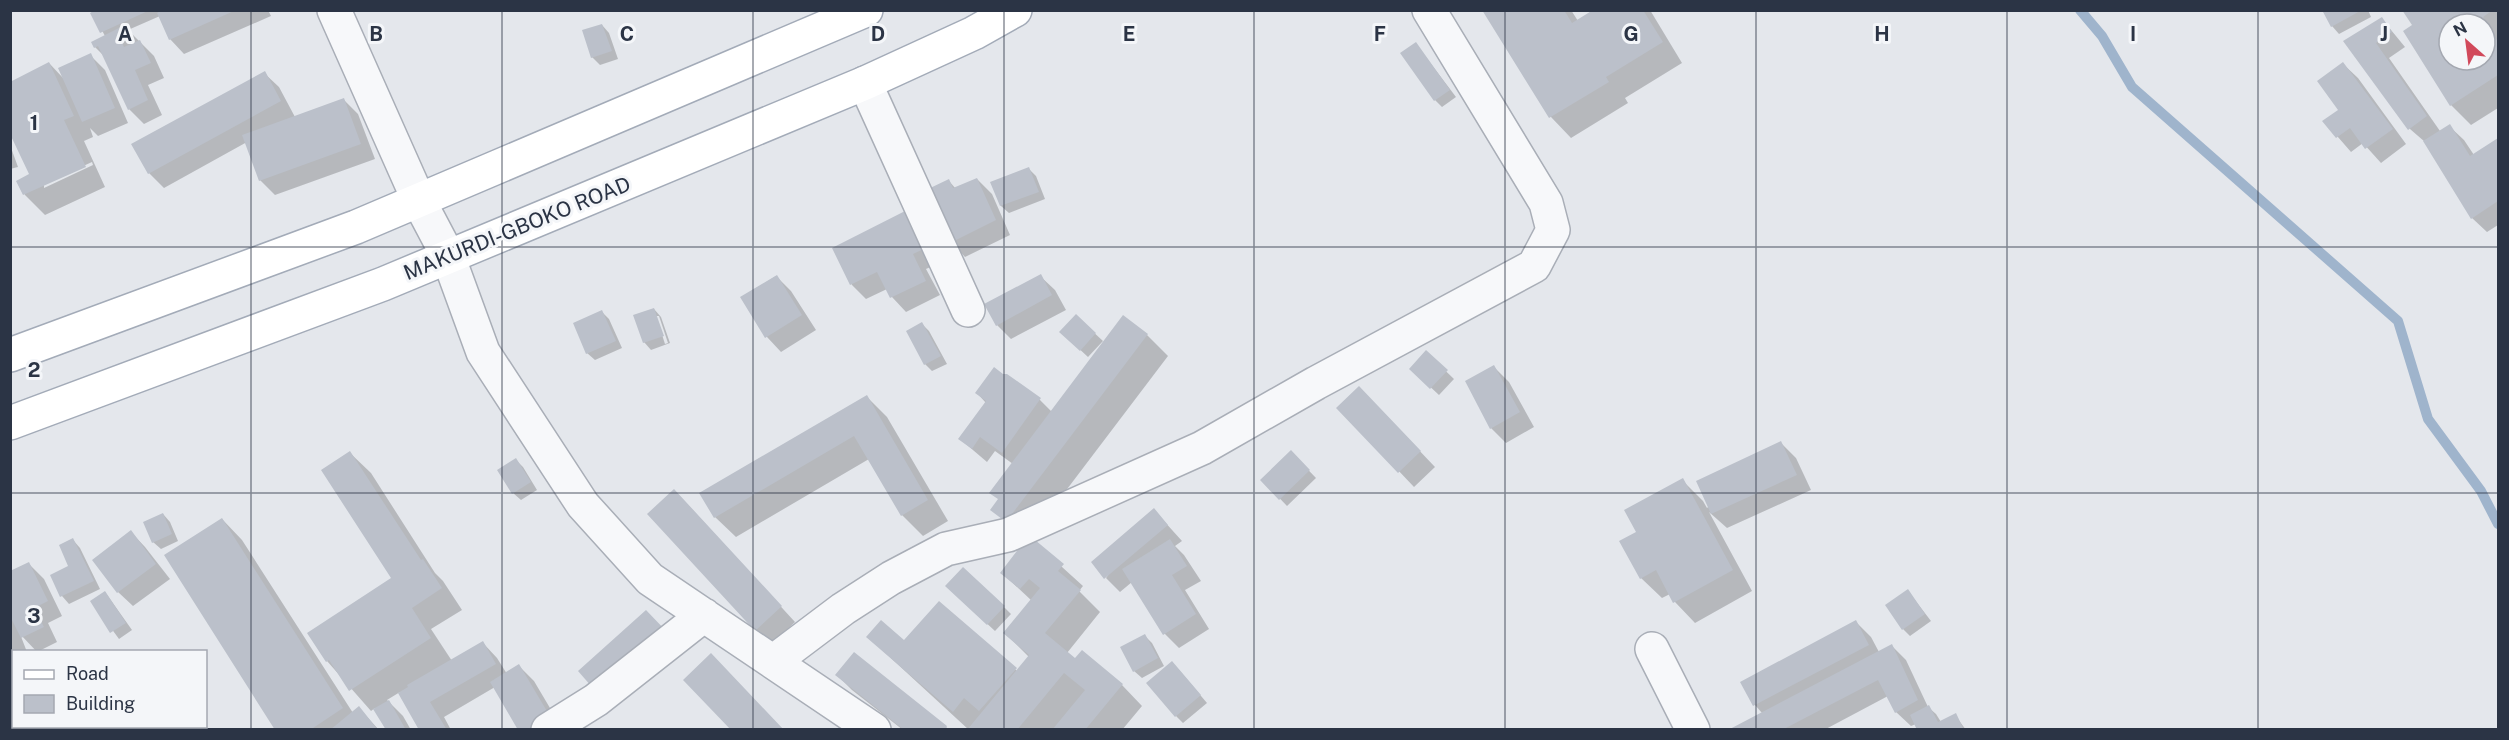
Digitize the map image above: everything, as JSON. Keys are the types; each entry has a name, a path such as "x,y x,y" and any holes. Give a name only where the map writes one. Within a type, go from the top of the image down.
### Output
{"main road":[{"path":"10,355 356,227 866,10"},
{"name":"MAKURDI-GBOKO ROAD","path":"10,423 383,284 865,83 974,33 1015,10"}],"street":[{"path":"334,10 419,201 448,256 483,352 584,505 650,579 873,729"},
{"path":"774,661 843,609 891,578 946,549 1008,535 1202,448 1316,383 1534,266 1553,230 1546,203 1429,10"},
{"path":"865,83 968,310"},
{"path":"548,729 596,700 704,615"},
{"path":"1652,649 1693,729"}],"building":[{"path":"95,10 150,10 100,33 90,13"},
{"path":"162,10 236,10 169,40 157,13"},
{"path":"1482,10 1564,10 1572,23 1593,10 1643,10 1663,42 1606,77 1609,82 1549,118"},
{"path":"2322,10 2362,10 2331,27"},
{"path":"2402,10 2493,10 2490,12 2437,12 2437,72 2497,72 2497,40 2498,75 2450,106 2403,31 2412,25"},
{"path":"2382,17 2392,32 2376,43 2427,116 2408,130 2343,41"},
{"path":"602,24 612,51 591,58 582,30"},
{"path":"125,25 129,31 119,36 124,47 140,40 151,63 135,70 148,100 128,110 98,46 94,48 91,42"},
{"path":"1416,42 1450,90 1434,101 1400,53"},
{"path":"91,53 115,108 82,122 58,68"},
{"path":"49,62 74,116 64,120 86,167 23,195 16,181 29,174 10,134 10,82"},
{"path":"2343,62 2393,129 2365,149 2350,128 2336,138 2322,121 2338,110 2317,81"},
{"path":"265,71 281,101 148,174 131,144"},
{"path":"344,98 361,144 259,181 242,135"},
{"path":"2450,124 2470,156 2498,138 2498,201 2471,219 2423,141"},
{"path":"1029,167 1039,192 1000,206 990,182"},
{"path":"977,178 996,220 950,243 926,190 949,179 953,188"},
{"path":"911,208 930,246 913,254 926,281 890,298 877,272 850,285 832,248"},
{"path":"1041,274 1052,295 996,326 984,304"},
{"path":"777,275 802,315 765,338 740,297"},
{"path":"654,308 664,336 643,343 633,315"},
{"path":"602,310 616,341 586,354 573,323"},
{"path":"1076,314 1096,333 1080,351 1059,332"},
{"path":"1123,315 1148,334 1006,522 990,510 998,499 989,493"},
{"path":"922,322 941,356 924,365 906,331"},
{"path":"1426,350 1448,370 1430,389 1409,369"},
{"path":"1494,365 1520,412 1490,429 1465,381"},
{"path":"994,367 1041,398 1002,453 980,437 972,449 958,439 986,401 975,393"},
{"path":"1359,386 1421,451 1398,473 1336,408"},
{"path":"867,395 928,500 901,516 854,436 714,518 699,493"},
{"path":"1781,441 1797,475 1711,514 1696,481"},
{"path":"1291,450 1310,470 1279,500 1260,480"},
{"path":"350,451 421,560 423,559 442,588 412,608 431,638 349,691 329,660 326,662 307,633 391,578 321,470"},
{"path":"516,458 531,482 512,494 497,470"},
{"path":"1683,478 1733,570 1673,603 1656,570 1640,579 1619,541 1636,532 1624,510"},
{"path":"674,489 782,606 755,631 647,514"},
{"path":"1154,508 1168,525 1104,579 1091,562"},
{"path":"163,513 172,534 152,543 143,522"},
{"path":"222,518 343,708 310,730 275,730 164,555"},
{"path":"131,530 156,564 117,593 92,560"},
{"path":"1029,535 1064,564 1058,571 1081,590 1045,633 1075,658 1082,650 1123,684 1085,730 1052,730 1085,690 1064,673 1017,730 967,730 1029,655 1003,633 1040,588 1029,579 1020,589 1000,573"},
{"path":"73,538 94,581 60,597 50,575 68,566 59,545"},
{"path":"1170,539 1187,566 1172,575 1196,614 1163,635 1122,569"},
{"path":"29,562 48,601 34,608 44,627 21,638 10,616 10,571"},
{"path":"963,567 1005,606 987,625 945,586"},
{"path":"1908,589 1925,614 1902,630 1885,605"},
{"path":"105,591 126,623 110,633 90,601"},
{"path":"939,601 1017,668 979,711 964,698 953,712 866,637 881,620 904,640"},
{"path":"646,610 668,633 599,695 578,671"},
{"path":"1856,620 1869,645 1753,706 1740,682"},
{"path":"1145,634 1158,658 1133,672 1120,647"},
{"path":"483,641 496,664 430,702 447,730 419,730 398,693 408,687 407,685"},
{"path":"1892,644 1918,700 1895,713 1878,680 1782,730 1728,730"},
{"path":"854,652 947,726 945,730 904,730 835,675"},
{"path":"711,653 784,730 731,730 683,680"},
{"path":"1172,661 1201,695 1175,717 1146,683"},
{"path":"519,664 551,718 532,730 518,730 490,682"},
{"path":"389,700 406,730 386,730 373,709"},
{"path":"1929,705 1938,722 1956,713 1963,728 1917,730 1910,715"},
{"path":"359,706 378,730 330,730"}],"waterway":[{"path":"2080,10 2102,36 2132,87 2398,321 2428,419 2481,491 2498,524"}]}
